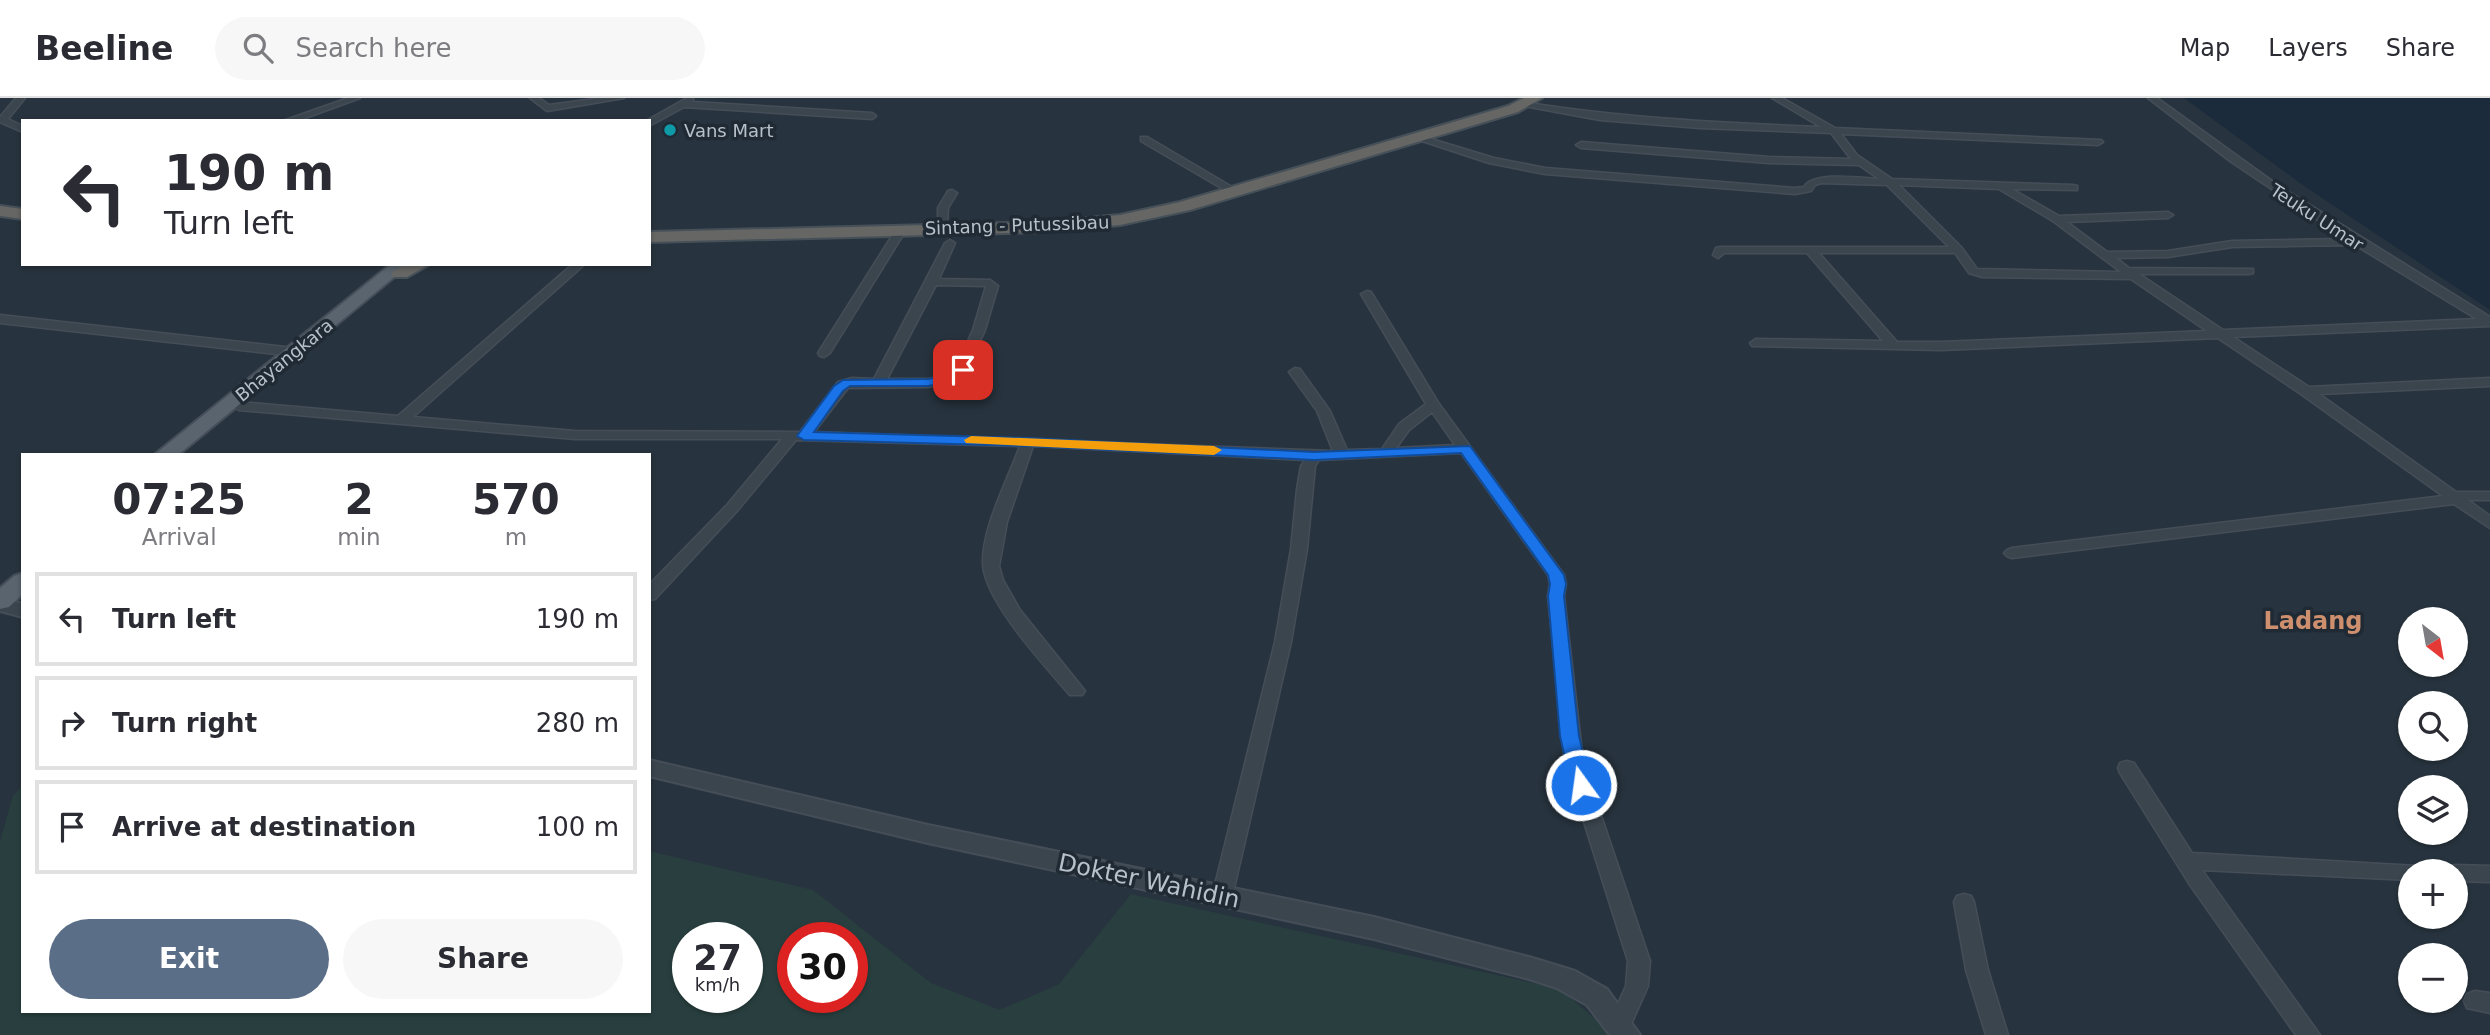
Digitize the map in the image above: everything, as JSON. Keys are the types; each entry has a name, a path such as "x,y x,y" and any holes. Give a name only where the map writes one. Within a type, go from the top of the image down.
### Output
{"highway":[{"name":"Sintang - Putussibau","path":"651,236 1104,218 1153,209 1418,138 1528,100"},
{"name":"Sintang - Putussibau","path":"651,236 1054,226 1128,219 1184,206 1528,100"},
{"path":"0,211 21,214"}],"main road":[{"name":"Bhayangkara","path":"168,453 405,267"},
{"name":"Bhayangkara","path":"180,453 405,267"},
{"path":"0,587 21,570"},
{"path":"0,602 21,583"}],"street":[{"path":"21,98 2,120 21,128"},
{"path":"293,119 356,98"},
{"path":"534,98 547,108 620,98"},
{"path":"651,122 692,98"},
{"path":"1776,98 1835,132 1845,148 1860,162 1890,182 1958,250 1978,274 2249,271"},
{"name":"Teuku Umar","path":"2152,98 2271,188 2355,242 2490,322"},
{"path":"1528,100 1645,121 1835,132 2098,142"},
{"path":"683,104 872,116"},
{"path":"1418,138 1517,167 1795,191 1807,189 1811,183 1820,180 2073,188"},
{"path":"1144,139 1227,187"},
{"path":"1581,145 1650,152 1860,162"},
{"path":"1650,152 1653,180"},
{"path":"1994,186 2033,203 2057,219 2130,274 2306,391 2490,523"},
{"path":"942,224 943,208 952,193"},
{"path":"2057,219 2168,215"},
{"path":"824,353 901,230"},
{"path":"2104,255 2168,254 2232,244 2355,242"},
{"path":"878,383 950,243"},
{"path":"1718,255 1720,250 1958,250"},
{"path":"1812,252 1894,346"},
{"path":"400,421 578,266"},
{"path":"651,593 715,528 843,384 949,380 958,377 963,370 992,286 981,283 932,282"},
{"path":"1367,294 1433,405 1556,575 1574,762 1639,961 1641,975 1623,1029"},
{"path":"0,319 294,352"},
{"path":"1756,343 1894,346 2089,341 2490,322"},
{"path":"1295,373 1314,395 1334,427 1341,455"},
{"path":"2306,391 2490,382"},
{"path":"1386,453 1405,427 1433,405"},
{"path":"239,406 608,436 798,435 1028,442 1314,456 1465,449"},
{"path":"1028,442 997,527 991,565 1000,594 1076,691"},
{"path":"1222,897 1283,642 1299,549 1304,489 1308,466 1314,456"},
{"path":"2012,553 2455,498 2490,496"},
{"path":"0,602 21,610"},
{"name":"Dokter Wahidin","path":"651,768 928,834 1374,929 1565,979 1597,997 1623,1029"},
{"path":"2127,768 2197,879 2309,1035"},
{"path":"2186,860 2398,871"},
{"path":"2468,873 2490,874"},
{"path":"1964,902 1977,970 1997,1035"}],"green space":[{"path":"21,787 21,1013 651,1013 651,851 813,890 854,922 777,922 777,1013 868,1013 868,933 931,983 1000,1010 1059,984 1131,894 1560,989 1614,1035 0,1035 0,841 13,796"}],"water":[{"path":"2184,98 2490,98 2490,310 2304,186"}],"slow traffic":[{"path":"971,440 1214,450"}],"place":[{"name":"Vans Mart","path":"670,130"}],"district":[{"name":"Ladang","path":"2313,621"}],"route":[{"path":"963,370 958,377 928,383 847,383 838,388 804,436 1028,442 1314,456 1465,449 1556,575 1567,714 1574,762 1581,785"}]}
